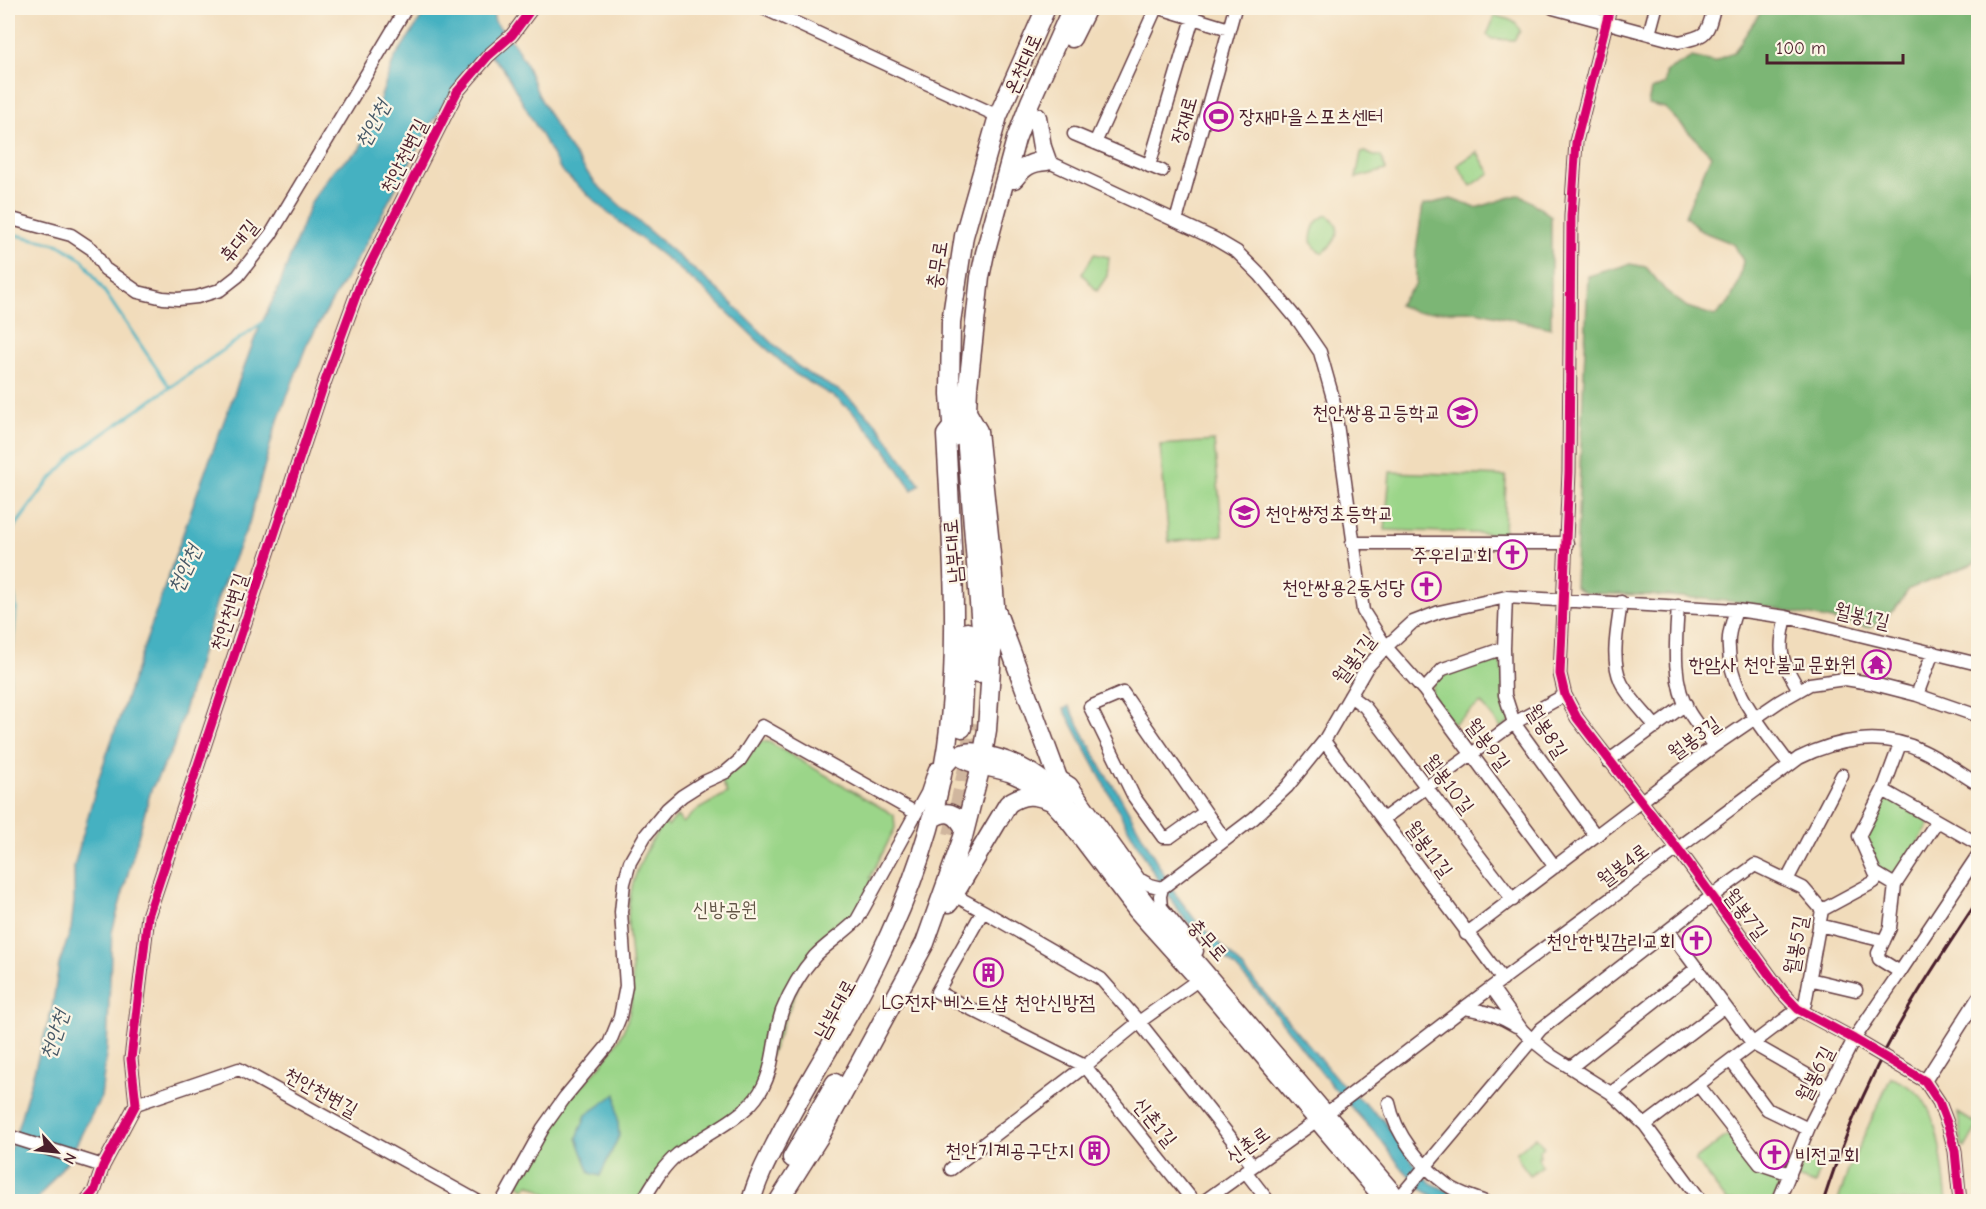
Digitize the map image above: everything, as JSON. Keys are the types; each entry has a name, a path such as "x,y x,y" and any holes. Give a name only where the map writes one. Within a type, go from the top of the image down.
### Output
{"highway":[{"path":"1030,42 1032,8"},
{"name":"온천대로","path":"998,116 1046,8"},
{"name":"온천대로","path":"985,253 1016,139 1034,110 1072,8"},
{"path":"778,1202 821,1134 925,943 1008,804 1023,796 1032,795 1058,801 1056,774 995,606 978,431 967,412 974,329 985,253 1003,216 1034,110 1086,8"},
{"path":"1014,179 1022,168 1033,161 1047,161 1034,110"},
{"name":"충무로","path":"953,426 950,394 951,322 964,236 998,116"},
{"name":"남부대로","path":"967,412 966,435 981,628 968,725"},
{"path":"753,1202 756,1184 790,1117 876,965 941,826 982,760 968,725 955,618 946,435 953,426"},
{"name":"남부대로","path":"953,426 967,639 968,725"},
{"path":"925,943 942,900 942,770 951,749 968,725 995,606"},
{"name":"남부대로","path":"768,1202 898,971 936,888 941,826"}],"main road":[{"name":"충무로","path":"951,749 962,761 1013,760 1053,788 1062,813 1136,911 1197,980 1328,1113"},
{"name":"충무로","path":"1058,801 1328,1113 1395,1200"}],"street":[{"name":"휴대길","path":"8,218 71,235 92,249 105,269 138,292 163,298 178,298 196,297 220,290 238,276 271,234 406,8"},
{"name":"천안천변길","path":"479,1202 239,1069 136,1104 131,1059 148,916 322,391 361,282 457,92 488,56 512,34 532,8"},
{"path":"764,8 998,116"},
{"path":"1095,143 1156,8"},
{"path":"1160,8 1229,29"},
{"name":"장재로","path":"1176,221 1235,8"},
{"path":"1553,8 1567,9 1679,42 1700,38 1705,34 1714,8"},
{"path":"1606,22 1610,8"},
{"path":"1649,34 1656,8"},
{"name":"장재로","path":"1149,166 1193,18"},
{"name":"월봉7길","path":"1606,22 1576,142 1572,195 1569,472 1560,674 1565,695 1577,718 1608,761 1678,849 1711,897 1798,1009 1925,1081 1938,1102 1949,1128 1955,1150 1960,1202"},
{"path":"1074,134 1162,171"},
{"name":"월봉9길","path":"1047,161 1237,252 1300,322 1320,352 1336,420 1363,611 1386,646 1424,690 1555,867"},
{"path":"1352,543 1567,543"},
{"name":"월봉1길","path":"1162,888 1254,818 1287,787 1324,741 1367,667 1413,622 1439,612 1506,597 1736,610 1786,617 1978,664"},
{"name":"월봉8길","path":"1506,597 1505,695 1514,723 1596,836"},
{"path":"1621,602 1616,664 1622,682 1656,727"},
{"path":"1678,606 1675,656 1686,704 1714,746"},
{"path":"1736,610 1729,637 1730,667 1737,689 1789,764"},
{"path":"1786,617 1781,639 1781,656 1799,690"},
{"path":"941,826 927,793 934,775 942,735 955,618"},
{"path":"1424,690 1443,669 1504,648"},
{"path":"1917,695 1933,652"},
{"name":"월봉3길","path":"1466,934 1714,746 1780,701 1810,684 1845,679 1917,695 1978,716"},
{"path":"1205,812 1170,837 1163,837 1134,797 1089,707 1123,693 1225,840"},
{"path":"1383,819 1514,723 1565,695"},
{"name":"월봉10길","path":"1350,696 1365,707 1513,900"},
{"path":"1608,761 1686,704"},
{"path":"502,1202 543,1128 565,1097 609,1044 620,1017 626,986 621,912 624,883 630,862 645,836 668,809 682,796 726,772 740,760 762,726 941,826"},
{"name":"월봉4로","path":"1328,1113 1789,764 1819,748 1842,741 1868,739 1900,744 1922,750 1978,784"},
{"name":"월봉11길","path":"1324,741 1466,934 1503,980"},
{"path":"1895,885 1875,873 1859,836 1883,790 1900,744"},
{"path":"927,793 942,770"},
{"path":"1056,774 1071,784 1139,879 1162,888 1161,907 1232,992 1260,1028 1269,1045"},
{"path":"1788,880 1842,775"},
{"path":"1883,790 1978,844"},
{"path":"1900,972 1879,959 1878,953 1890,928 1895,885 1937,821"},
{"path":"642,1202 660,1172 677,1155 746,1108 757,1097 770,1072 777,1026 792,989 816,955 857,920 941,826"},
{"name":"월봉6길","path":"1778,1202 1809,1130 1854,1039 1978,855"},
{"name":"월봉5길","path":"1395,1200 1412,1185 1541,1029 1755,865 1803,888 1822,910 1805,1005 1798,1009"},
{"path":"1822,910 1874,882 1880,876"},
{"path":"954,895 1101,979 1139,1022 1249,1168 1269,1202"},
{"name":"신촌1길","path":"983,911 937,992 1085,1066 1194,1202"},
{"path":"1819,925 1884,940"},
{"path":"1669,931 1753,1044 1830,1088"},
{"path":"1570,1067 1697,968"},
{"path":"1809,979 1856,990"},
{"path":"951,1169 1139,1022 1197,980"},
{"path":"1492,988 1522,1030 1532,1040 1611,1094 1645,1125 1703,1201"},
{"path":"1925,1081 1978,998"},
{"path":"1611,1094 1724,1007"},
{"path":"1464,1008 1487,1011 1502,1017 1522,1030"},
{"path":"1645,1125 1798,1009"},
{"path":"1731,1061 1767,1110 1809,1130"},
{"path":"1699,1086 1760,1164 1790,1174"},
{"path":"1389,1103 1391,1117 1425,1169 1447,1185 1485,1202"},
{"path":"85,1202 94,1192 103,1166 136,1104"},
{"name":"신촌로","path":"1203,1202 1328,1113"},
{"path":"8,1136 103,1166"}],"green space":[{"path":"1762,8 1978,8 1978,562 1909,589 1895,609 1870,628 1748,603 1669,596 1585,593 1575,587 1588,276 1630,264 1646,267 1665,290 1687,307 1715,316 1729,302 1739,282 1743,261 1734,244 1701,231 1685,216 1711,155 1665,108 1648,104 1651,90 1665,84 1666,72 1692,57 1714,62 1734,52"},
{"path":"1495,16 1516,24 1520,31 1514,40 1492,39 1487,35"},
{"path":"1477,152 1490,173 1471,186 1457,165"},
{"path":"1361,153 1381,156 1386,170 1356,178"},
{"path":"1520,194 1551,216 1551,328 1476,311 1416,312 1398,305 1416,284 1416,251 1423,205 1451,199 1476,208"},
{"path":"1327,215 1336,225 1337,235 1322,253 1311,242 1311,238 1317,222"},
{"path":"1094,254 1109,257 1107,276 1097,291 1082,274"},
{"path":"1214,441 1223,535 1169,542 1160,445"},
{"path":"1390,472 1506,476 1504,534 1385,530"},
{"path":"1499,653 1512,721 1501,728 1481,703 1453,724 1431,695 1433,685 1445,671"},
{"name":"신방공원","path":"760,741 769,742 894,815 895,828 870,878 873,878 855,915 809,959 755,1094 743,1107 693,1140 637,1201 560,1201 529,1184 525,1189 518,1183 548,1127 559,1111 605,1059 626,1024 632,999 628,910 637,870 649,846 664,822 668,826 677,816 683,823 697,810 727,793 721,780 742,765"},
{"path":"1889,798 1928,821 1929,825 1900,872 1892,875 1880,870 1865,836 1883,800"},
{"path":"1891,1077 1915,1091 1930,1112 1939,1142 1947,1201 1838,1201 1849,1168"},
{"path":"1958,1113 1978,1125 1965,1148 1962,1146"},
{"path":"1728,1135 1752,1164 1777,1175 1781,1182 1773,1201 1727,1201 1695,1160"},
{"path":"1536,1137 1544,1147 1539,1151 1538,1158 1542,1166 1530,1175 1518,1159 1517,1152"},
{"path":"1807,1150 1824,1156 1815,1184 1797,1178"}],"water":[{"name":"천안천","path":"428,8 492,8 495,22 515,45 525,62 538,94 562,138 595,183 719,291 791,361 810,375 842,392 857,405 876,423 920,484 912,490 885,449 855,414 836,398 795,374 712,297 607,212 561,170 503,68 483,49 429,127 360,254 307,344 274,431 249,523 218,597 173,748 151,790 112,932 107,1048 101,1097 68,1160 36,1201 8,1201 8,1152 13,1144 52,1009 59,964 71,929 74,866 99,777 196,496 256,335 278,289 311,202 334,169 359,150 372,122 394,59"},
{"path":"1069,706 1105,774 1174,892 1196,921 1237,961 1338,1080 1383,1120 1415,1165 1431,1183 1468,1201 1442,1201 1424,1191 1332,1086 1260,994 1180,913 1125,823 1064,709"},
{"path":"616,1094 619,1136 600,1176 590,1173 577,1138 586,1115"}],"waterway":[{"path":"8,233 60,245 83,260 170,388"},
{"path":"8,545 14,528 48,482 76,453 265,321"},
{"path":"8,551 16,608 8,696"}],"tunnel":[{"path":"952,835 974,723"}],"railway":[{"path":"1823,1202 1849,1128 1879,1062 1918,992 1976,903"}],"cycle path":[{"path":"85,1202 94,1192 103,1166 136,1104 131,1059 148,916 325,381 361,282 457,92 488,56 512,35 532,8"},
{"path":"1610,8 1576,142 1571,216 1569,472 1560,674 1565,695 1577,718 1678,849 1781,991 1798,1009 1925,1081 1939,1102 1949,1128 1955,1151 1960,1202"}],"place":[{"name":"장재마을스포츠센터","path":"1218,116"},
{"name":"천안쌍용고등학교","path":"1462,412"},
{"name":"천안쌍정초등학교","path":"1244,513"},
{"name":"주우리교회","path":"1513,555"},
{"name":"천안쌍용2동성당","path":"1426,587"},
{"name":"한암사 천안불교문화원","path":"1877,664"},
{"name":"천안한빛감리교회","path":"1696,941"},
{"name":"LG전자 베스트샵 천안신방점","path":"988,972"},
{"name":"천안기계공구단지","path":"1095,1150"},
{"name":"비전교회","path":"1774,1155"}]}
